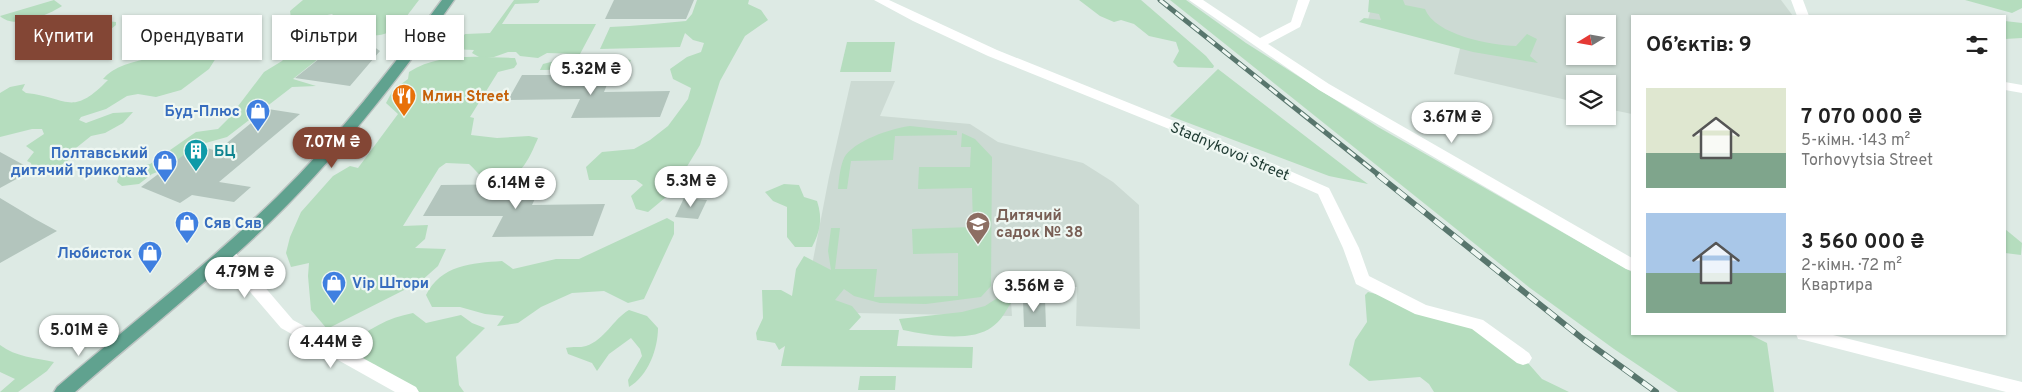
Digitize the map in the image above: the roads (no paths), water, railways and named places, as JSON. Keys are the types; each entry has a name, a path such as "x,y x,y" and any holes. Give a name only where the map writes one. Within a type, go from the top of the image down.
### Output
{"main road":[{"path":"62,392 227,254 283,201 336,143 448,0"}],"street":[{"name":"Stadnykovoi Street","path":"880,0 930,27 1054,80 1184,130 1324,190 1351,248 1362,280 1421,310 1477,324 1523,358"},
{"path":"1195,0 1324,87 1631,264"},
{"path":"1260,43 1296,24 1304,0"},
{"path":"1797,0 1803,15"},
{"path":"2006,86 2022,89"},
{"path":"227,254 287,324 410,392"},
{"path":"1808,335 2022,389"}],"railway":[{"path":"1160,0 1380,176"},
{"path":"1378,175 1583,339 1656,392"}],"place":[{"name":"Млин Street","path":"404,117"},
{"name":"Буд-Плюс","path":"258,132"},
{"name":"БЦ","path":"196,172"},
{"name":"Полтавський дитячий трикотаж","path":"165,183"},
{"name":"Сяв Сяв","path":"187,244"},
{"name":"Дитячий садок № 38","path":"978,245"},
{"name":"Любисток","path":"150,274"},
{"name":"Vip Штори","path":"334,304"}]}
